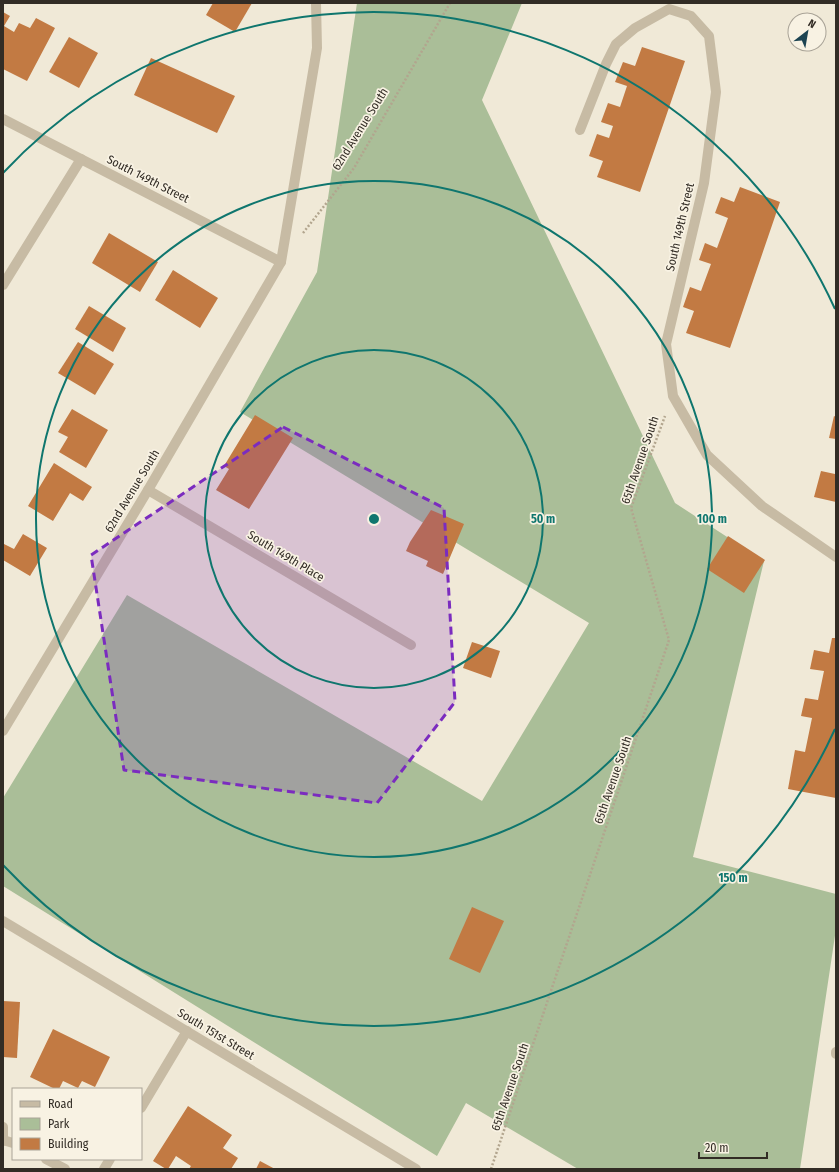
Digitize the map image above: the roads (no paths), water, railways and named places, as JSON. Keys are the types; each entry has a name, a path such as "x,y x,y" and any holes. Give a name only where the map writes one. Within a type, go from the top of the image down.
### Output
{"street":[{"name":"62nd Avenue South","path":"3,731 148,490 281,262 317,48 316,3"},
{"name":"South 149th Street","path":"580,130 606,64 616,44 636,28 669,9 691,16 709,36 716,92 704,183 666,344 673,396 707,455 762,506 836,557"},
{"name":"South 149th Street","path":"3,119 281,262"},
{"path":"3,285 82,159"},
{"name":"South 149th Place","path":"148,490 411,645"},
{"name":"South 151st Street","path":"3,921 416,1169"},
{"path":"142,1106 187,1032"},
{"path":"3,1127 3,1141"},
{"path":"48,1160 65,1169"},
{"path":"104,1169 109,1160"}]}
